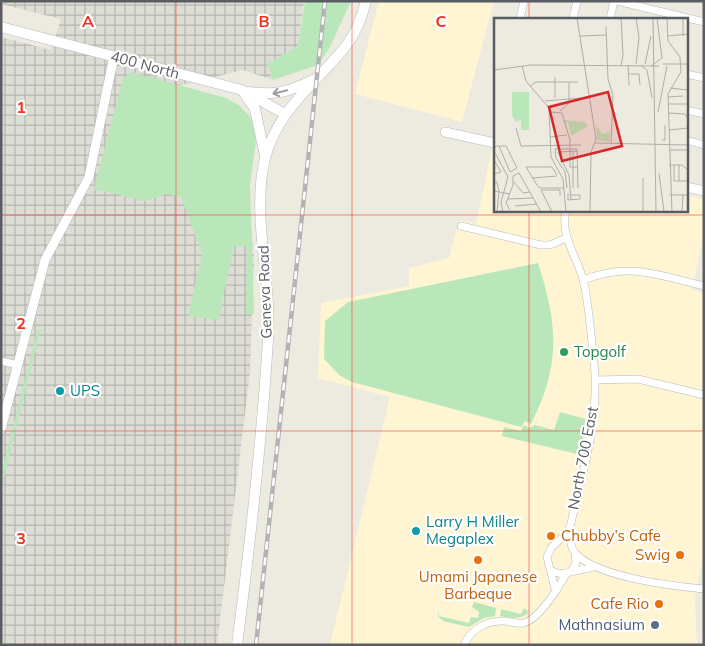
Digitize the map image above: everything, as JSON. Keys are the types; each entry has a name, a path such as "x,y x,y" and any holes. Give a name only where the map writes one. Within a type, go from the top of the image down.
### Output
{"main road":[{"name":"Geneva Road","path":"237,645 268,339 268,285 260,194 265,158 284,114 346,45 361,20 366,1"},
{"name":"400 North","path":"1,27 242,90 284,114"},
{"path":"242,90 269,95 297,88 316,78"},
{"path":"242,90 255,108 265,158"}],"street":[{"path":"520,18 524,1"},
{"path":"573,18 577,1"},
{"path":"610,18 616,1 687,18"},
{"path":"688,18 704,22"},
{"path":"1,429 45,260 89,177 114,56"},
{"path":"688,74 704,78"},
{"path":"688,110 704,114"},
{"path":"445,132 494,143"},
{"path":"688,141 704,145"},
{"path":"688,188 704,192"},
{"name":"North 700 East","path":"566,211 564,220 566,238 583,280 595,380 594,415 569,531"},
{"path":"461,226 541,245 550,245 566,238"},
{"path":"583,280 606,272 631,270 704,286"},
{"path":"1,362 18,365"},
{"path":"595,380 638,379 704,396"},
{"path":"555,589 547,557 552,548 569,531"},
{"path":"464,645 470,633 482,625 502,621 524,623 541,612 555,589 576,563 569,531"},
{"path":"552,548 565,545 594,567 665,586 704,589"},
{"path":"552,571 569,572 594,567"}],"shaded area":[{"path":"1,1 304,1 298,46 267,64 273,80 243,70 156,91 248,195 254,259 250,372 217,645 1,645 1,37 51,50 61,19 1,4"},
{"path":"379,1 494,1 462,122 355,94"},
{"path":"492,149 494,150 494,211 688,211 688,195 704,199 704,234 692,290 704,293 704,551 695,599 697,645 330,645 390,397 318,378 321,303 409,286 409,268 449,258 459,220 476,224"}],"green space":[{"path":"305,1 351,1 330,47 318,65 273,80 267,64 298,46"},
{"path":"131,72 226,98 240,106 250,117 257,134 250,184 254,314 246,314 247,246 234,246 218,320 188,316 202,254 181,197 167,194 144,201 94,189 123,78"},
{"name":"Topgolf","path":"538,263 550,306 553,344 548,383 531,424 525,421 521,427 352,382 339,375 324,359 325,321 348,302"},
{"path":"40,329 46,332 40,332 1,490 1,475 37,332"},
{"path":"560,412 586,419 581,455 502,436 504,427 521,431 523,425 530,428 535,425 554,430"},
{"path":"474,602 496,608 495,616 484,618 469,627 443,621 438,616 438,610 439,616 469,623 471,617 478,618 479,612 472,607"},
{"path":"524,608 529,612 520,617 500,616 501,609 521,614"}],"railway":[{"path":"256,645 325,1"}],"place":[{"name":"Topgolf","path":"564,352"},
{"name":"UPS","path":"60,391"},
{"name":"Larry H Miller Megaplex","path":"416,531"},
{"name":"Chubby’s Cafe","path":"551,536"},
{"name":"Swig","path":"680,555"},
{"name":"Umami Japanese Barbeque","path":"478,560"},
{"name":"Cafe Rio","path":"659,604"},
{"name":"Mathnasium","path":"655,625"}]}
